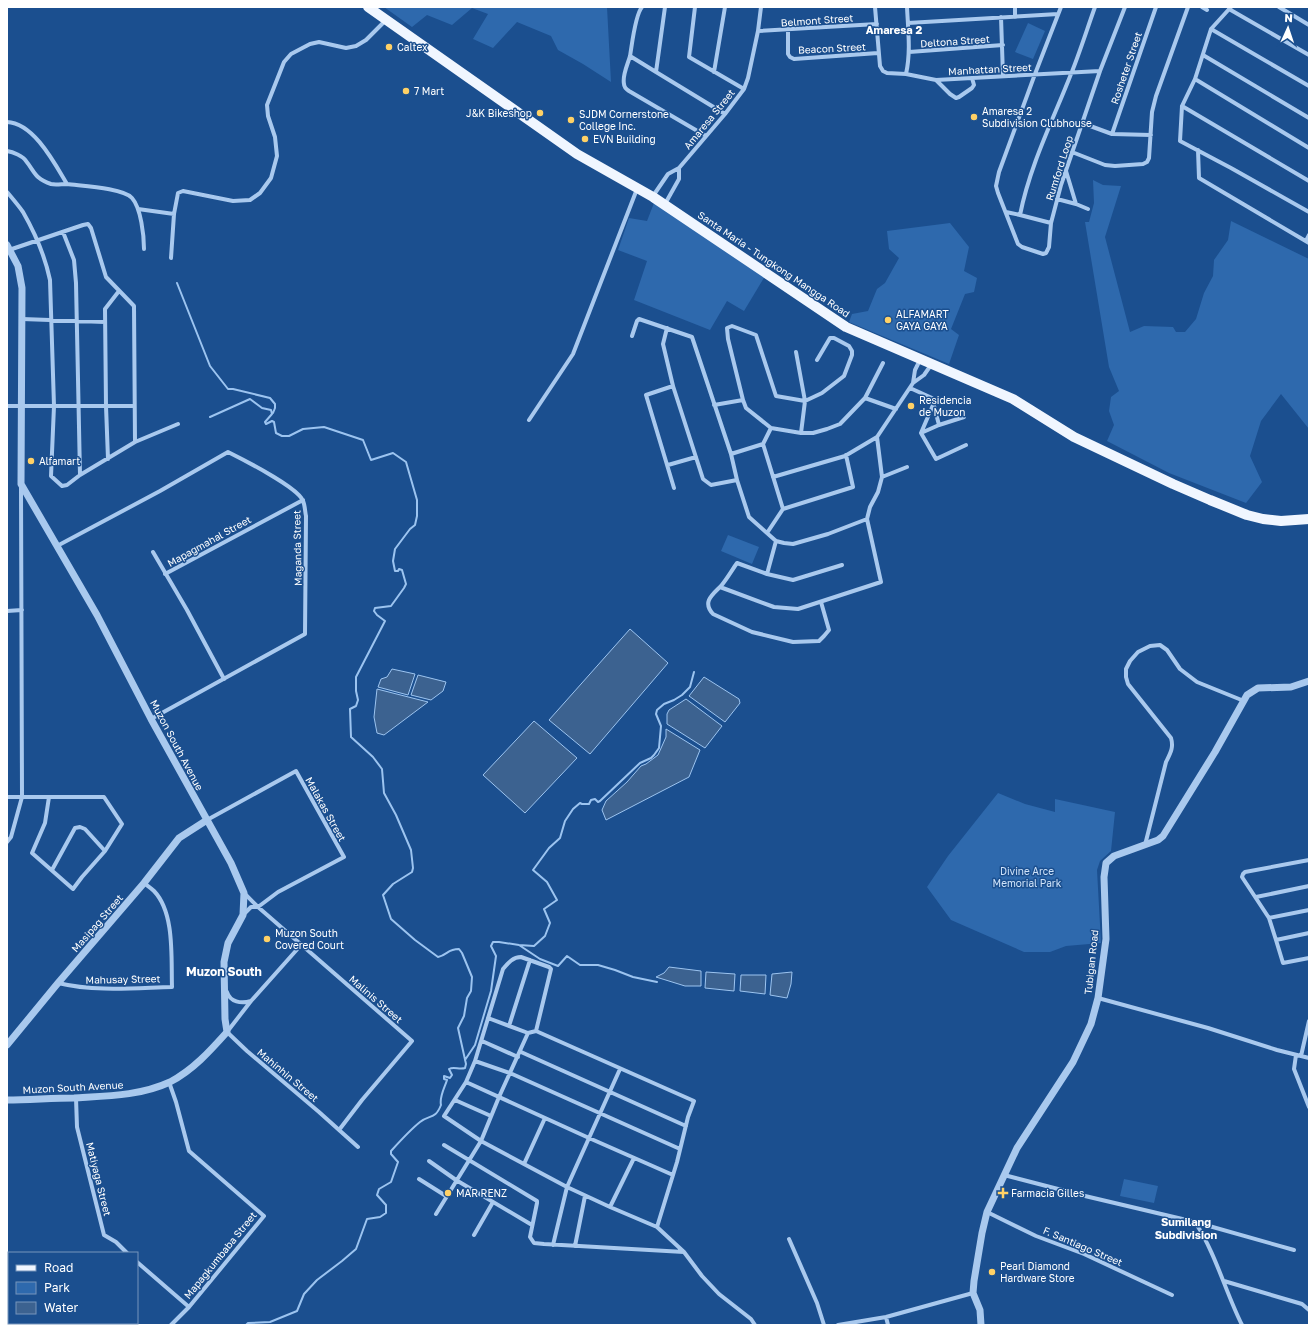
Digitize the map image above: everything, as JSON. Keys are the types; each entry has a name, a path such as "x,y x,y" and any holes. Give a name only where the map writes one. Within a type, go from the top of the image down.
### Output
{"main road":[{"name":"Santa Maria - Tungkong Mangga Road","path":"368,7 577,154 653,197 846,326 1013,399 1074,437 1210,500 1263,519 1281,521 1309,519"}],"street":[{"path":"656,72 666,7"},
{"path":"695,7 689,57 744,89"},
{"path":"714,72 726,7"},
{"name":"Amaresa Street","path":"653,197 668,174 679,168 725,114 744,89 748,78 758,31 761,7"},
{"path":"875,7 878,54"},
{"path":"906,74 909,52 907,7"},
{"path":"1015,7 1015,17"},
{"path":"1051,223 1006,212 996,186 999,172 1061,7"},
{"path":"1020,215 1029,179 1042,142 1072,72 1095,7"},
{"name":"Rumford Loop","path":"1006,212 1018,244 1039,254 1046,253 1048,250 1051,223 1066,170 1100,71 1125,7"},
{"name":"Rosheter Street","path":"1112,134 1156,7"},
{"path":"1072,152 1105,165 1115,166 1143,164 1147,162 1149,158 1152,112 1156,96 1188,7"},
{"path":"1202,7 1207,10"},
{"path":"1279,7 1309,24"},
{"path":"640,8 624,81 625,86 629,91 706,136"},
{"path":"1309,55 1230,8 1211,29 1195,79 1182,106 1180,141 1309,212"},
{"path":"908,23 1058,14"},
{"path":"1001,17 1003,76"},
{"path":"171,258 174,214 178,193 183,191 233,201 250,200 260,193 270,178 277,156 275,137 268,116 267,105 284,62 291,54 310,44 319,42 346,48 356,46 366,40 386,20"},
{"name":"Belmont Street","path":"758,31 876,24"},
{"path":"1211,29 1309,86"},
{"name":"Beacon Street","path":"788,30 788,54 794,59 878,54"},
{"name":"Deltona Street","path":"909,52 1003,46"},
{"name":"Manhattan Street","path":"878,54 880,66 883,71 887,73 906,74 936,80 1100,71"},
{"path":"1203,55 1309,118"},
{"path":"630,56 725,114"},
{"path":"936,80 950,94 956,98 959,98 974,85 972,78"},
{"path":"1195,79 1309,148"},
{"path":"1182,106 1309,181"},
{"path":"7,122 27,129 55,164 66,184"},
{"path":"1082,123 1112,134 1151,135"},
{"path":"7,150 25,160 33,173 40,179 52,184 66,184 116,191 132,198 138,209 141,220 144,249"},
{"path":"1198,150 1199,178 1308,242 1309,235"},
{"name":"Amaresa Street","path":"665,205 679,179 679,168"},
{"path":"1066,170 1076,204"},
{"path":"529,420 573,354 637,189"},
{"path":"7,192 22,211 37,240 45,260 50,280 54,406 51,476 62,486 67,485 80,475 135,442 178,424"},
{"path":"1057,199 1076,204 1088,210"},
{"path":"138,209 174,214"},
{"path":"7,842 11,837 22,797 22,288 18,266 8,248 63,232 83,224 88,224 91,228 106,277 134,306 135,442"},
{"path":"63,232 74,260 76,283 78,321 80,475"},
{"path":"108,459 105,309 119,291"},
{"path":"22,319 105,322"},
{"path":"632,336 639,319 692,337 731,454 736,480 749,517 776,540 793,544 828,534 867,518"},
{"path":"816,360 830,338 834,338 849,346 852,351 852,355 844,376 822,393 805,401 776,396 756,335 732,326 728,328 728,339 746,408 771,428 801,433 814,433 840,424 865,398 883,363"},
{"path":"667,328 663,344 673,386 703,479 711,485 736,480"},
{"path":"796,352 805,401 801,433"},
{"path":"773,477 846,455 877,438 910,388 913,382 915,369 920,358"},
{"path":"913,382 924,375 933,364"},
{"path":"673,386 646,395 674,488"},
{"path":"910,388 932,398 939,425"},
{"path":"865,398 896,409"},
{"path":"714,405 743,400"},
{"path":"921,433 933,405"},
{"path":"7,406 134,406"},
{"path":"921,433 939,425 964,417"},
{"path":"771,428 763,444 783,509"},
{"path":"921,433 936,459 966,445"},
{"path":"720,587 774,607 798,609 881,582 867,518 870,507 878,492 882,477 877,438"},
{"path":"731,454 763,444"},
{"name":"Maganda Street","path":"56,546 228,452 259,468 291,488 303,500 306,516 305,634 151,719"},
{"path":"767,533 783,509 853,487 846,455"},
{"path":"668,464 696,457"},
{"path":"882,477 907,467"},
{"name":"Muzon South Avenue","path":"7,1100 76,1098 129,1094 169,1082 188,1071 200,1061 227,1032 225,1019 224,962 228,943 243,914 244,892 231,863 96,616 21,484"},
{"name":"Mapagmahal Street","path":"224,679 187,610 165,574 303,500"},
{"path":"766,574 776,540"},
{"path":"153,552 165,574"},
{"path":"820,602 829,630 819,641 793,642 752,632 713,614 708,609 708,602 715,590 720,587 737,563 766,574 793,580 842,566"},
{"path":"7,610 22,610"},
{"path":"1145,845 1166,762 1172,750 1173,744 1171,738 1128,684 1126,669 1130,661 1138,652 1150,646 1160,646 1167,650 1180,669 1197,682 1244,701"},
{"name":"Tubigan Road","path":"981,1325 980,1310 974,1293 974,1282 987,1212 1017,1148 1074,1062 1090,1024 1098,998 1106,939 1104,877 1106,863 1114,856 1158,840 1166,832 1215,752 1247,695 1258,688 1291,687 1309,680"},
{"name":"Malakas Street","path":"207,820 296,771 344,857 278,892 258,907"},
{"path":"7,797 49,797 104,797 122,824 104,851 73,889 32,853 45,823 49,797"},
{"name":"Masipag Street","path":"7,1045 144,883 179,838 207,820"},
{"path":"52,870 75,828 80,827 85,829 104,851"},
{"path":"1309,860 1245,872 1242,874 1242,877 1269,918 1283,963 1309,958"},
{"name":"Mahusay Street","path":"58,983 77,988 102,989 172,986 170,925 161,901 144,883"},
{"path":"1256,897 1309,886"},
{"name":"Malinis Street","path":"244,892 258,907 375,1007 412,1041 362,1100 339,1130"},
{"path":"243,914 250,907 258,907"},
{"path":"1269,918 1309,910"},
{"path":"1276,940 1309,933"},
{"path":"227,1032 251,1001 301,945"},
{"path":"536,1031 551,969 530,960 517,957 510,960 503,968 475,1061 466,1082 444,1116 481,1141 567,1187 657,1227 684,1252 702,1276 719,1294 751,1319 755,1325"},
{"path":"509,1026 530,960"},
{"path":"225,985 228,995 233,1000 242,1003 251,1001"},
{"path":"1098,998 1208,1028 1298,1056 1309,1058"},
{"path":"488,1018 528,1033 536,1031 694,1101 657,1227"},
{"path":"1309,1021 1294,1069 1309,1107"},
{"name":"Mahinhin Street","path":"227,1032 358,1147"},
{"path":"436,1214 481,1141 498,1097 521,1052 528,1033"},
{"path":"482,1041 518,1057"},
{"path":"521,1052 686,1126"},
{"path":"475,1061 510,1073 680,1149"},
{"path":"552,1245 567,1187 620,1069"},
{"name":"Mapagkumbaba Street","path":"169,1082 189,1151 264,1216 189,1307"},
{"path":"466,1082 673,1175"},
{"name":"Matiyaga Street","path":"76,1098 77,1127 104,1235 116,1242 126,1252"},
{"path":"455,1100 491,1116"},
{"path":"524,1164 545,1118"},
{"path":"444,1145 537,1200 530,1237 531,1241 534,1243 684,1252"},
{"path":"610,1207 634,1158"},
{"path":"428,1161 456,1180 532,1225"},
{"path":"1004,1175 1195,1222 1294,1250"},
{"path":"418,1179 446,1196"},
{"path":"575,1246 585,1196"},
{"path":"474,1235 493,1202"},
{"name":"F. Santiago Street","path":"987,1212 1036,1236 1084,1254 1172,1295"},
{"path":"1195,1222 1208,1244 1242,1325"},
{"path":"788,1239 817,1303 824,1325"},
{"path":"138,1263 189,1307 171,1325"},
{"path":"1224,1281 1302,1304 1309,1310"},
{"path":"838,1325 886,1317 974,1293"},
{"path":"886,1317 888,1325"}],"green space":[{"path":"384,7 607,7 611,82 558,50 551,36 517,22 493,48 473,39 488,14 472,8 452,25 427,15 412,27"},
{"path":"1028,23 1045,31 1033,59 1015,52"},
{"path":"1093,180 1103,185 1121,186 1105,237 1130,332 1144,326 1173,327 1176,332 1185,332 1196,319 1204,293 1213,276 1214,260 1228,240 1231,221 1309,259 1309,429 1281,394 1261,421 1250,456 1262,482 1246,503 1169,473 1107,441 1114,425 1109,411 1111,397 1119,391 1109,367 1085,222 1089,222 1094,203"},
{"path":"654,203 765,276 744,311 727,301 710,330 634,300 647,261 618,250 629,218 647,221"},
{"path":"950,223 969,247 964,271 977,278 974,292 965,294 951,329 959,335 949,364 849,322 852,314 868,311 877,289 885,283 899,258 889,249 887,231"},
{"path":"728,535 759,547 752,564 721,551"},
{"name":"Divine Arce Memorial Park","path":"998,793 1025,804 1055,812 1055,799 1115,812 1111,851 1100,861 1097,870 1101,943 1066,946 1050,952 1024,952 951,920 927,887 948,856"},
{"path":"1124,1179 1158,1186 1154,1203 1120,1196"}],"water":[{"path":"630,629 668,663 590,754 549,720"},
{"path":"392,669 415,674 408,695 378,687 381,679 387,677"},
{"path":"418,675 446,682 443,691 431,700 411,695"},
{"path":"704,677 739,699 740,703 725,722 689,696"},
{"path":"377,689 428,702 384,735 377,733 374,717"},
{"path":"686,699 722,726 705,748 667,724 667,714 669,710"},
{"path":"534,721 577,758 525,813 483,775"},
{"path":"666,729 700,750 689,777 606,820 602,810 606,801 627,782 641,766 658,755 666,737"},
{"path":"669,967 701,971 701,986 685,986 656,977 664,973"},
{"path":"706,972 735,974 734,991 705,988"},
{"path":"792,972 791,984 787,998 770,995 772,974"},
{"path":"741,975 766,975 765,994 740,991"}],"waterway":[{"path":"177,283 210,366 228,389 270,398 275,404 273,413"},
{"path":"210,417 250,399 262,408 271,410 272,414 265,422 266,424 272,421 274,422 276,433 282,436 289,436 303,429 324,427 363,440 371,460 393,453 406,462 417,500 417,516 415,525 410,529 395,549 393,561 395,571 398,571 399,569 402,570 406,584 391,606 375,608 374,611 377,615 385,621 356,677 356,691 358,700 356,706 350,709 351,737 373,757 382,769 384,793 396,815 411,850 412,872 393,884 383,895 391,919 415,940 438,957 452,950 459,949 472,977 471,991 467,998 464,1016 458,1028 466,1064 465,1068 449,1069 452,1075 450,1078 444,1076 444,1079 447,1080 441,1095 441,1105 437,1113 416,1125 391,1151 391,1154 398,1162 391,1182 379,1189 377,1195 386,1205 386,1213 380,1217 367,1219 356,1249 317,1280 304,1294 297,1311 270,1322 248,1323 246,1325"},
{"path":"465,1060 475,1045 491,991 496,956 491,946 493,942 534,946 545,936 550,923 544,909 557,900 547,882 533,870 549,848 560,838 565,821 573,809 580,803 589,804 591,800 595,799 598,802 600,801 640,763 654,755 659,748 661,726 656,714 657,710 664,704 682,695 690,687 694,672"},
{"path":"519,945 540,959 558,966 567,956 580,965 598,965 633,977 657,982"}],"place":[{"name":"Caltex","path":"389,47"},
{"name":"7 Mart","path":"406,91"},
{"name":"J&K Bikeshop","path":"540,113"},
{"name":"Amaresa 2 Subdivision Clubhouse","path":"974,117"},
{"name":"SJDM Cornerstone College Inc.","path":"571,120"},
{"name":"EVN Building","path":"585,139"},
{"name":"ALFAMART GAYA GAYA","path":"888,320"},
{"name":"Residencia de Muzon","path":"911,406"},
{"name":"Alfamart","path":"31,461"},
{"name":"Muzon South Covered Court","path":"267,939"},
{"name":"MAR RENZ","path":"448,1193"},
{"name":"Farmacia Gilles","path":"1003,1193"},
{"name":"Pearl Diamond Hardware Store","path":"992,1272"}],"district":[{"name":"Amaresa 2","path":"894,29"},
{"name":"Muzon South","path":"224,971"},
{"name":"Sumilang Subdivision","path":"1186,1227"}]}
